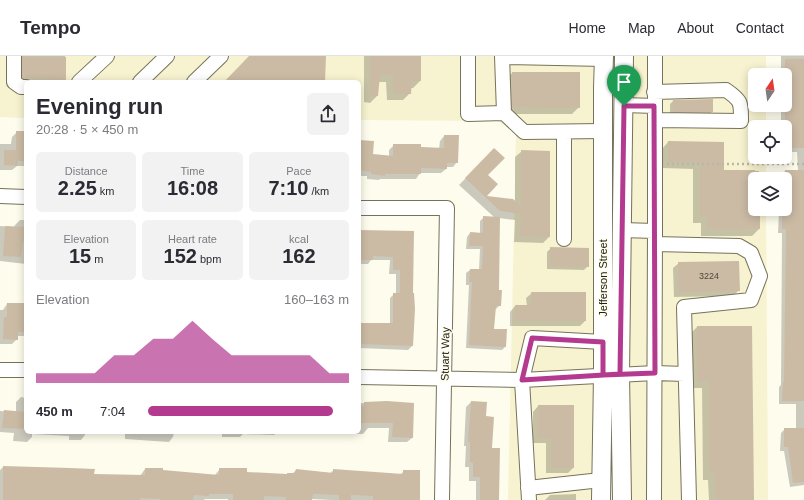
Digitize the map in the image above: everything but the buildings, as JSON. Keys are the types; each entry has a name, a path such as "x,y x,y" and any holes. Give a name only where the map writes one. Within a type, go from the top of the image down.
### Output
{"main road":[{"name":"Jefferson Street","path":"601,500 601,480 622,230 624,56"},
{"name":"Jefferson Street","path":"604,58 602,131 603,342 611,375 622,500"}],"street":[{"path":"14,56 14,82 21,87 24,87"},
{"path":"81,80 107,56"},
{"path":"142,80 167,56"},
{"path":"196,80 221,56"},
{"path":"468,56 468,114 504,113"},
{"path":"654,500 655,56"},
{"path":"602,131 524,132 504,113 502,57 567,59 604,58"},
{"path":"654,92 726,90 741,104 741,121 655,120"},
{"path":"624,106 654,106"},
{"path":"564,132 564,239"},
{"path":"0,196 24,197"},
{"name":"Stuart Way","path":"361,208 447,208 442,500"},
{"path":"622,230 655,238 739,246 751,253 760,276 751,300 684,307 689,500"},
{"path":"601,480 529,494 522,380 532,338 603,342"},
{"path":"0,370 24,370"},
{"path":"361,377 522,380 655,373 686,374"}],"path":[{"path":"655,164 804,164"}],"shaded area":[{"path":"0,56 604,56 601,500 508,500 516,134 498,121 361,120 361,80 24,80 24,118 0,117"},
{"path":"624,56 766,56 766,68 748,68 748,112 766,112 766,120 748,120 748,164 766,164 766,172 748,172 748,216 766,216 768,500 622,500"}],"route":[{"path":"624,106 620,374 603,375 590,376 522,380 532,338 603,342 603,375 655,373 654,106 624,106"}]}
